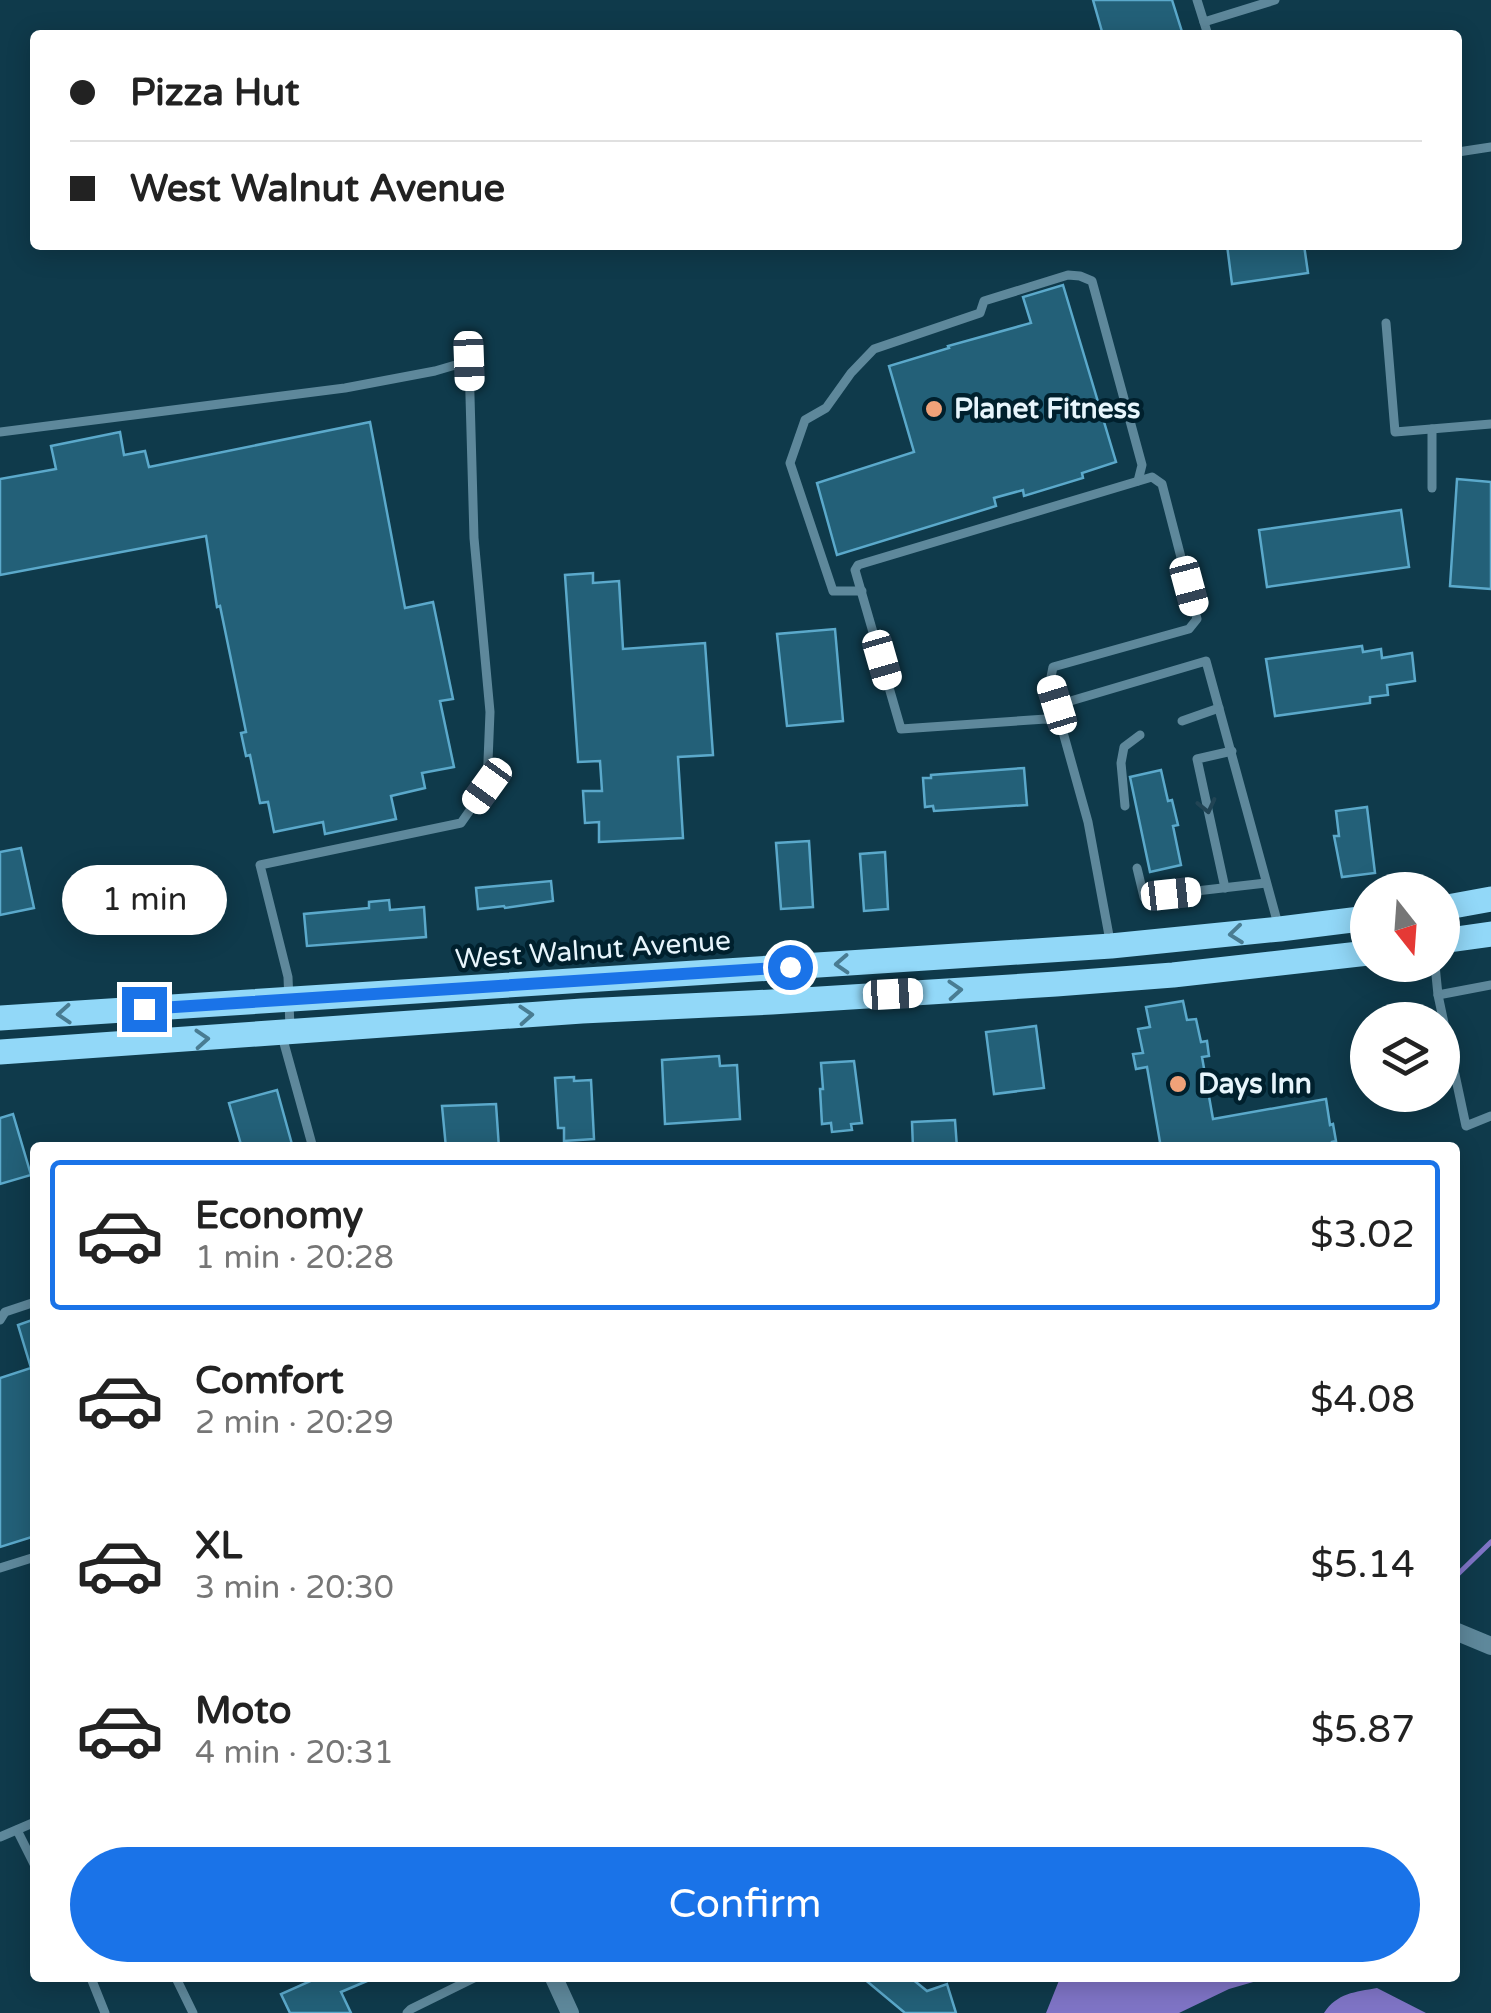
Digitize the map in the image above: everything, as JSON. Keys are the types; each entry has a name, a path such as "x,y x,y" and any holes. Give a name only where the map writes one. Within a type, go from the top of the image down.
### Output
{"main road":[{"path":"1460,905 1491,899"},
{"name":"West Walnut Avenue","path":"0,1018 1111,946 1350,920"},
{"path":"1460,939 1491,934"},
{"path":"0,1052 1118,979 1350,954"}],"street":[{"path":"1111,946 1118,979"},
{"path":"1460,1633 1491,1646"},
{"path":"556,1982 570,2013"}],"lane":[{"path":"1197,0 1206,30"},
{"path":"1204,22 1275,0"},
{"path":"1462,151 1491,147"},
{"path":"862,591 833,591 796,481 790,462 805,420 826,408 874,349 980,313 984,301 1068,275 1092,281 1142,465 1138,481"},
{"path":"1386,323 1395,432 1491,424"},
{"path":"0,432 344,388 469,361 474,538 490,712 487,786 461,823 260,865 288,977 285,1042 311,1142"},
{"path":"1432,429 1432,488"},
{"path":"1061,725 1046,719 901,729 855,570 858,565 1152,477 1162,484 1198,619 1189,629 1053,666 1050,682 1088,822 1111,946"},
{"path":"1057,705 1206,662 1280,929"},
{"path":"1182,721 1218,708"},
{"path":"1125,806 1121,763 1124,747 1140,734"},
{"path":"1226,888 1197,759 1232,751"},
{"path":"1137,868 1144,897 1266,884"},
{"path":"1437,982 1466,1126 1491,1116"},
{"path":"1438,995 1491,985"},
{"path":"0,1320 5,1312 30,1304"},
{"path":"0,1568 30,1559"},
{"path":"0,1838 30,1824"},
{"path":"17,1830 30,1856"},
{"path":"93,1982 105,2013"},
{"path":"178,1982 192,2013"},
{"path":"407,2013 466,1982"}],"shaded area":[{"path":"1058,1982 1253,1982 1179,2013 1046,2013"},
{"path":"1377,1988 1426,2013 1324,2013 1341,1997"}],"building":[{"path":"1093,0 1172,0 1181,30 1102,30"},
{"path":"1228,250 1305,250 1308,273 1232,284"},
{"path":"1063,285 1116,462 1082,473 1083,478 1024,496 1023,490 994,498 996,506 837,555 817,483 914,452 889,366 1031,323 1023,297"},
{"path":"370,422 405,608 433,602 453,699 440,701 454,767 422,773 425,788 391,796 396,819 325,834 323,822 274,832 268,802 260,803 250,755 246,756 241,733 246,732 220,606 217,607 206,536 0,575 0,479 56,469 51,446 120,432 124,455 145,451 149,467"},
{"path":"1457,479 1491,482 1491,589 1450,586"},
{"path":"1401,510 1409,567 1267,587 1259,530"},
{"path":"593,573 593,583 619,581 623,649 705,643 713,755 678,757 683,838 599,842 599,822 585,823 583,791 602,791 600,761 578,762 565,575"},
{"path":"835,629 843,721 787,726 777,634"},
{"path":"1362,646 1363,652 1381,649 1382,658 1412,653 1415,681 1387,685 1388,695 1370,697 1370,703 1275,716 1266,659"},
{"path":"1024,768 1027,805 934,811 933,806 925,807 923,778"},
{"path":"1161,770 1178,825 1173,826 1181,865 1150,872 1130,777"},
{"path":"1367,807 1375,872 1350,872 1350,876 1342,877 1334,836 1339,836 1336,811"},
{"path":"809,841 813,907 781,909 776,843"},
{"path":"21,848 34,908 0,915 0,852"},
{"path":"885,852 888,909 864,911 860,854"},
{"path":"551,881 553,901 478,909 476,888"},
{"path":"389,900 390,910 424,907 426,937 307,946 304,914 369,908 369,902"},
{"name":"Days Inn","path":"1183,1001 1187,1020 1196,1019 1201,1042 1207,1041 1209,1056 1202,1057 1213,1119 1326,1099 1336,1141 1160,1142 1147,1067 1136,1069 1133,1054 1143,1053 1138,1029 1150,1027 1146,1007"},
{"path":"1036,1026 1044,1088 994,1094 986,1032"},
{"path":"719,1056 720,1066 737,1065 740,1119 665,1124 662,1060"},
{"path":"854,1061 862,1123 851,1124 852,1130 832,1132 831,1123 822,1124 821,1063"},
{"path":"574,1077 574,1081 591,1080 594,1139 564,1141 564,1128 558,1128 555,1078"},
{"path":"277,1090 291,1142 240,1142 229,1103"},
{"path":"496,1104 499,1142 445,1142 442,1106"},
{"path":"13,1114 30,1175 0,1184 0,1118"},
{"path":"955,1120 957,1142 913,1142 912,1122"},
{"path":"30,1321 30,1365 18,1325"},
{"path":"30,1368 30,1538 0,1547 0,1378"},
{"path":"308,1982 365,1982 341,1992 351,2013 290,2013 281,1994"},
{"path":"868,1982 916,1982 927,1991 947,1984 956,2013 905,2013"}],"waterway":[{"path":"1460,1572 1491,1542"}],"place":[{"name":"Planet Fitness","path":"934,409"},
{"name":"Days Inn","path":"1178,1084"}],"route":[{"path":"144,1009 790,967"}]}
